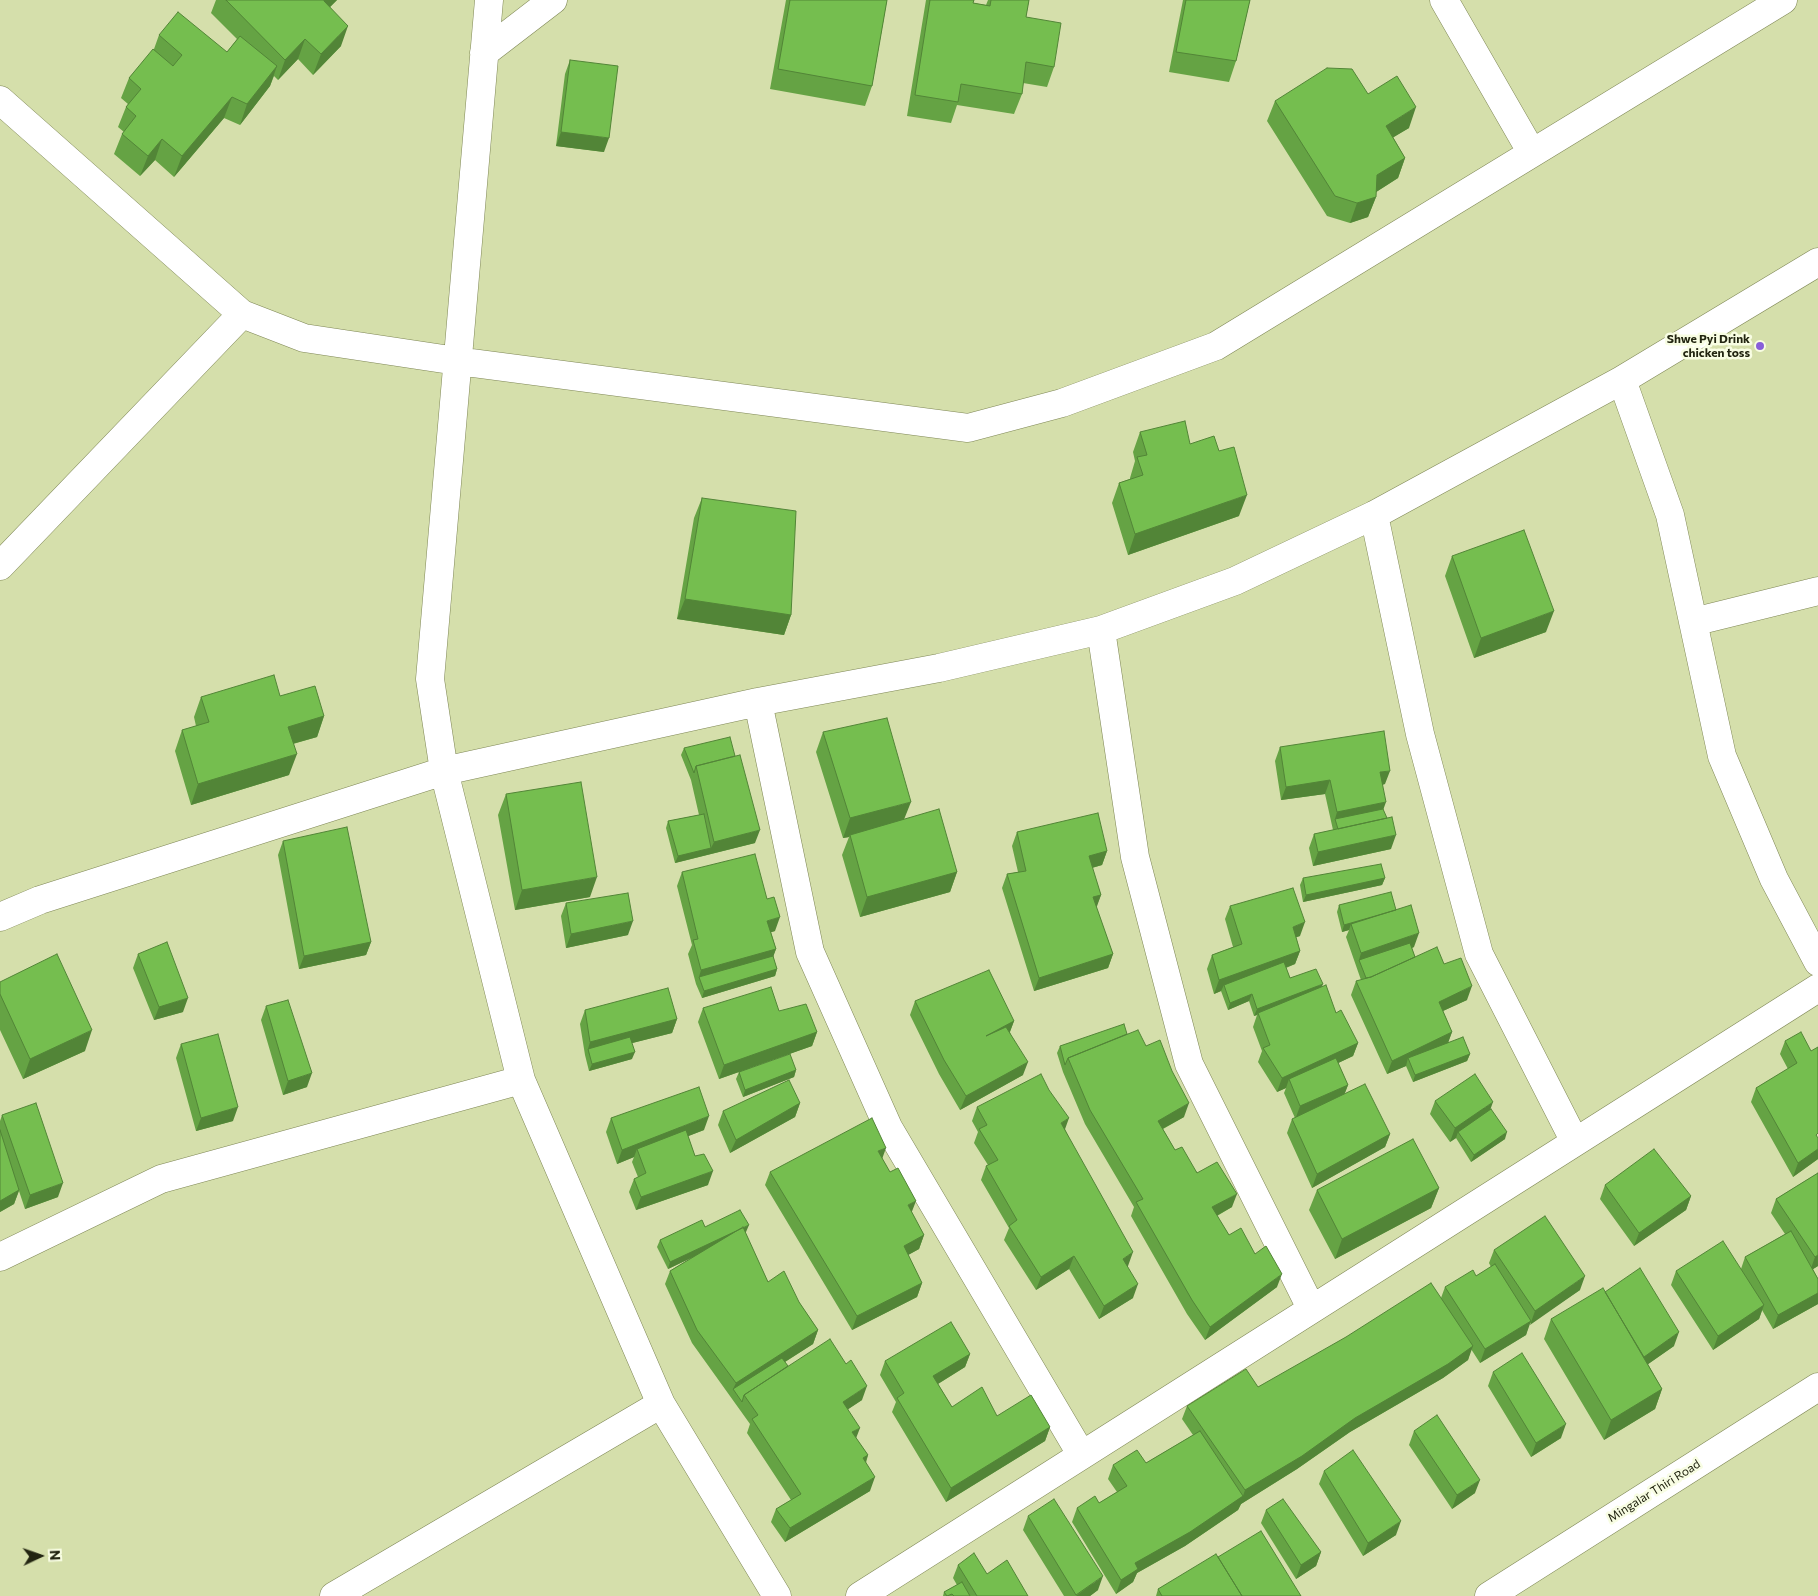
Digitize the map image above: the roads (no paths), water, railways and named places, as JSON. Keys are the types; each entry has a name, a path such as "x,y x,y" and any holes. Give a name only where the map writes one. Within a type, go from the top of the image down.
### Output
{"street":[{"path":"490,0 430,679 444,771 521,1080 661,1404 777,1596"},
{"path":"484,53 553,0"},
{"path":"1444,0 1532,153"},
{"path":"0,100 242,314 304,338 457,361 968,428 1062,403 1216,346 1783,0"},
{"path":"0,917 40,900 444,771 758,702 938,668 1101,630 1235,581 1374,515 1622,380 1818,262"},
{"path":"0,566 242,314"},
{"path":"1622,380 1670,515 1722,756 1774,879 1818,962"},
{"path":"1374,515 1420,734 1479,954 1575,1142"},
{"path":"1693,622 1818,591"},
{"path":"1101,630 1134,857 1189,1064 1312,1308"},
{"path":"758,702 810,952 888,1127 1081,1454"},
{"path":"860,1596 1818,988"},
{"path":"0,1257 161,1179 521,1080"},
{"name":"Mingalar Thiri Road","path":"1489,1596 1818,1387"},
{"path":"334,1596 661,1404"}],"place":[{"name":"Shwe Pyi Drink chicken toss","path":"1760,346"}]}
